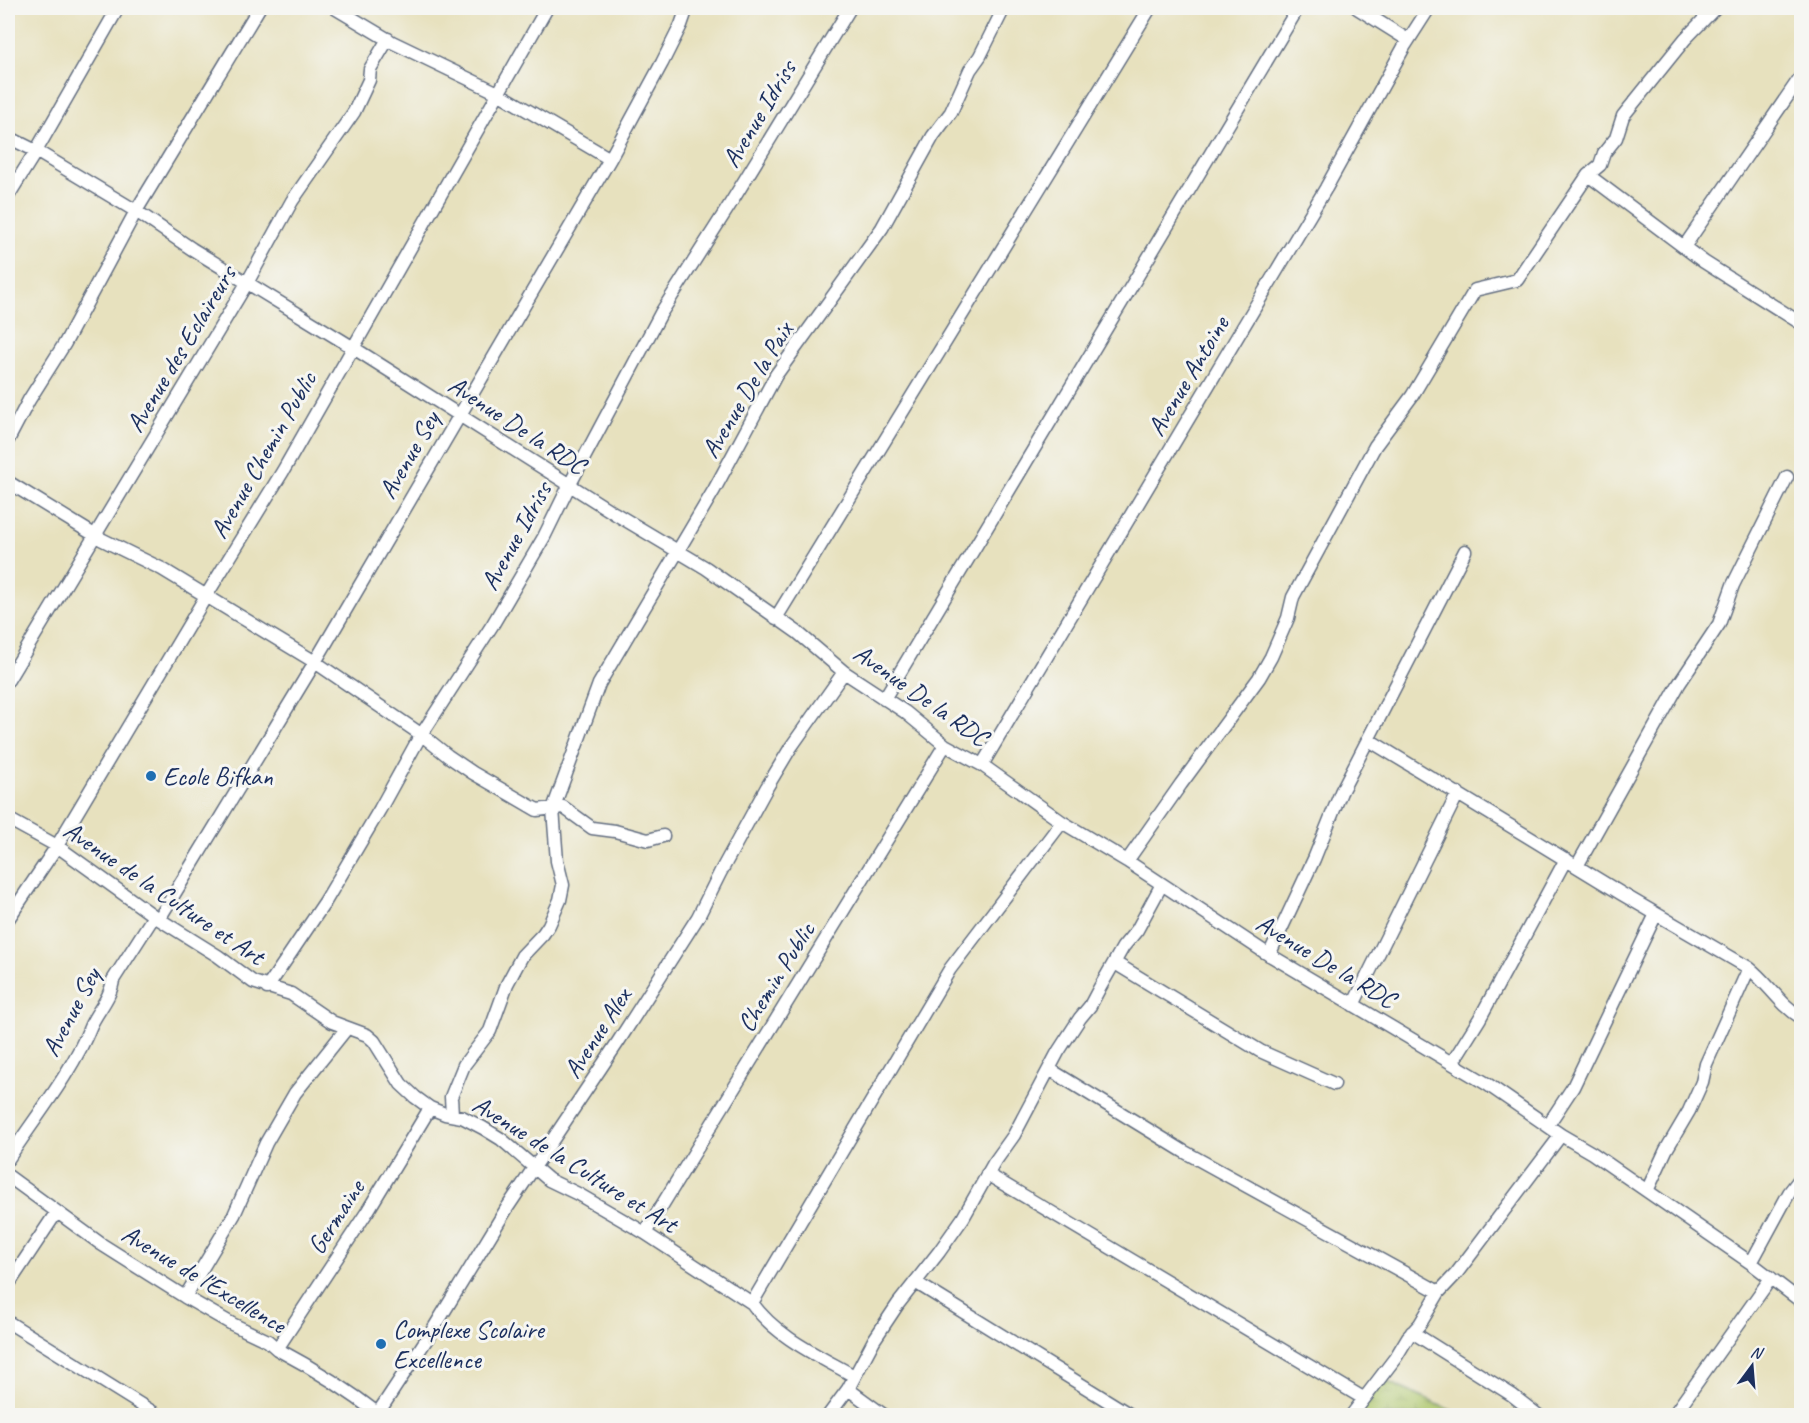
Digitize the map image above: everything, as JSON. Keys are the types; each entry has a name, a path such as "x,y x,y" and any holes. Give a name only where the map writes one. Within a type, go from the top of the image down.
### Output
{"street":[{"path":"8,196 118,8"},
{"path":"8,440 29,400 65,343 135,211 259,8"},
{"path":"335,8 388,39 498,93 610,159"},
{"name":"Avenue Chemin Public","path":"8,919 57,846 283,471 547,8"},
{"name":"Avenue Sey","path":"8,1159 82,1047 112,988 113,980 157,918 315,662 610,159 662,63 687,8"},
{"name":"Avenue Idriss","path":"267,988 338,880 422,735 493,624 544,537 661,313 850,8"},
{"name":"Avenue De la Paix","path":"553,809 599,684 714,490 776,375 882,228 933,136 951,112 970,70 980,56 1004,8"},
{"path":"776,618 1150,8"},
{"path":"884,699 1298,8"},
{"path":"1357,8 1408,40"},
{"name":"Avenue Antoine","path":"982,765 1320,198 1408,40 1429,8"},
{"path":"1127,861 1271,657 1288,618 1293,597 1375,446 1412,396 1475,290 1517,280 1588,175 1600,165 1604,153 1616,138 1623,116 1685,39 1714,8"},
{"name":"Avenue des Eclaireurs","path":"8,680 247,283 292,201 354,112 369,80 370,69 388,39"},
{"path":"1684,247 1802,75"},
{"name":"Avenue De la RDC","path":"8,137 36,151 135,211 569,486 706,568 797,632 844,672 905,712 945,745 982,765 1062,822 1127,861 1269,955 1452,1063 1592,1153 1751,1263 1802,1302"},
{"path":"1588,175 1704,262 1800,320"},
{"path":"1452,1063 1679,684 1719,624 1733,585 1787,477"},
{"path":"8,482 96,535 153,564 315,662 422,735 448,756 537,810 563,807 592,828 615,831 648,840 663,836"},
{"path":"1269,955 1314,859 1341,792 1465,551"},
{"name":"Avenue Alex","path":"379,1414 507,1208 698,917 767,787 791,747 844,672"},
{"path":"1369,740 1749,968 1760,976 1787,1009 1802,1018"},
{"name":"Chemin Public","path":"645,1233 945,745"},
{"path":"1353,1005 1458,793"},
{"path":"452,1114 451,1097 464,1065 490,1031 507,984 522,956 549,925 560,900 563,885 557,861 553,809"},
{"name":"Avenue de la Culture et Art","path":"8,819 57,846 157,918 218,956 253,982 291,994 320,1015 346,1028 360,1031 374,1041 401,1084 430,1108 462,1117 501,1139 549,1180 645,1233 752,1303 782,1332 854,1376"},
{"path":"752,1303 950,969 1062,822"},
{"path":"828,1416 848,1389 898,1304 963,1218 987,1174 1014,1135 1070,1033 1090,1006 1123,947 1137,930 1162,884"},
{"path":"1548,1125 1573,1087 1656,914"},
{"path":"1114,963 1260,1051 1334,1084"},
{"path":"1647,1191 1666,1150 1689,1111 1702,1082 1706,1064 1749,968"},
{"path":"185,1297 234,1215 266,1143 295,1093 346,1028"},
{"path":"1049,1069 1183,1151 1439,1292"},
{"name":"Germaine","path":"277,1349 368,1212 430,1108"},
{"path":"1351,1416 1420,1324 1439,1292 1456,1274 1561,1135"},
{"path":"987,1174 1363,1398"},
{"name":"Avenue de l'Excellence","path":"8,1176 83,1233 185,1297 232,1324 268,1341 277,1349 344,1387 355,1398 372,1407 379,1414"},
{"path":"1751,1263 1789,1193 1802,1176"},
{"path":"8,1285 56,1213"},
{"path":"1673,1416 1771,1278"},
{"path":"915,1282 1132,1416"},
{"path":"8,1322 159,1416"},
{"path":"1412,1332 1512,1395 1539,1416"},
{"path":"848,1389 885,1416"}],"green space":[{"path":"1379,1378 1461,1415 1350,1416"}],"place":[{"name":"Ecole Bifkan","path":"151,776"},
{"name":"Complexe Scolaire Excellence","path":"381,1344"}]}
